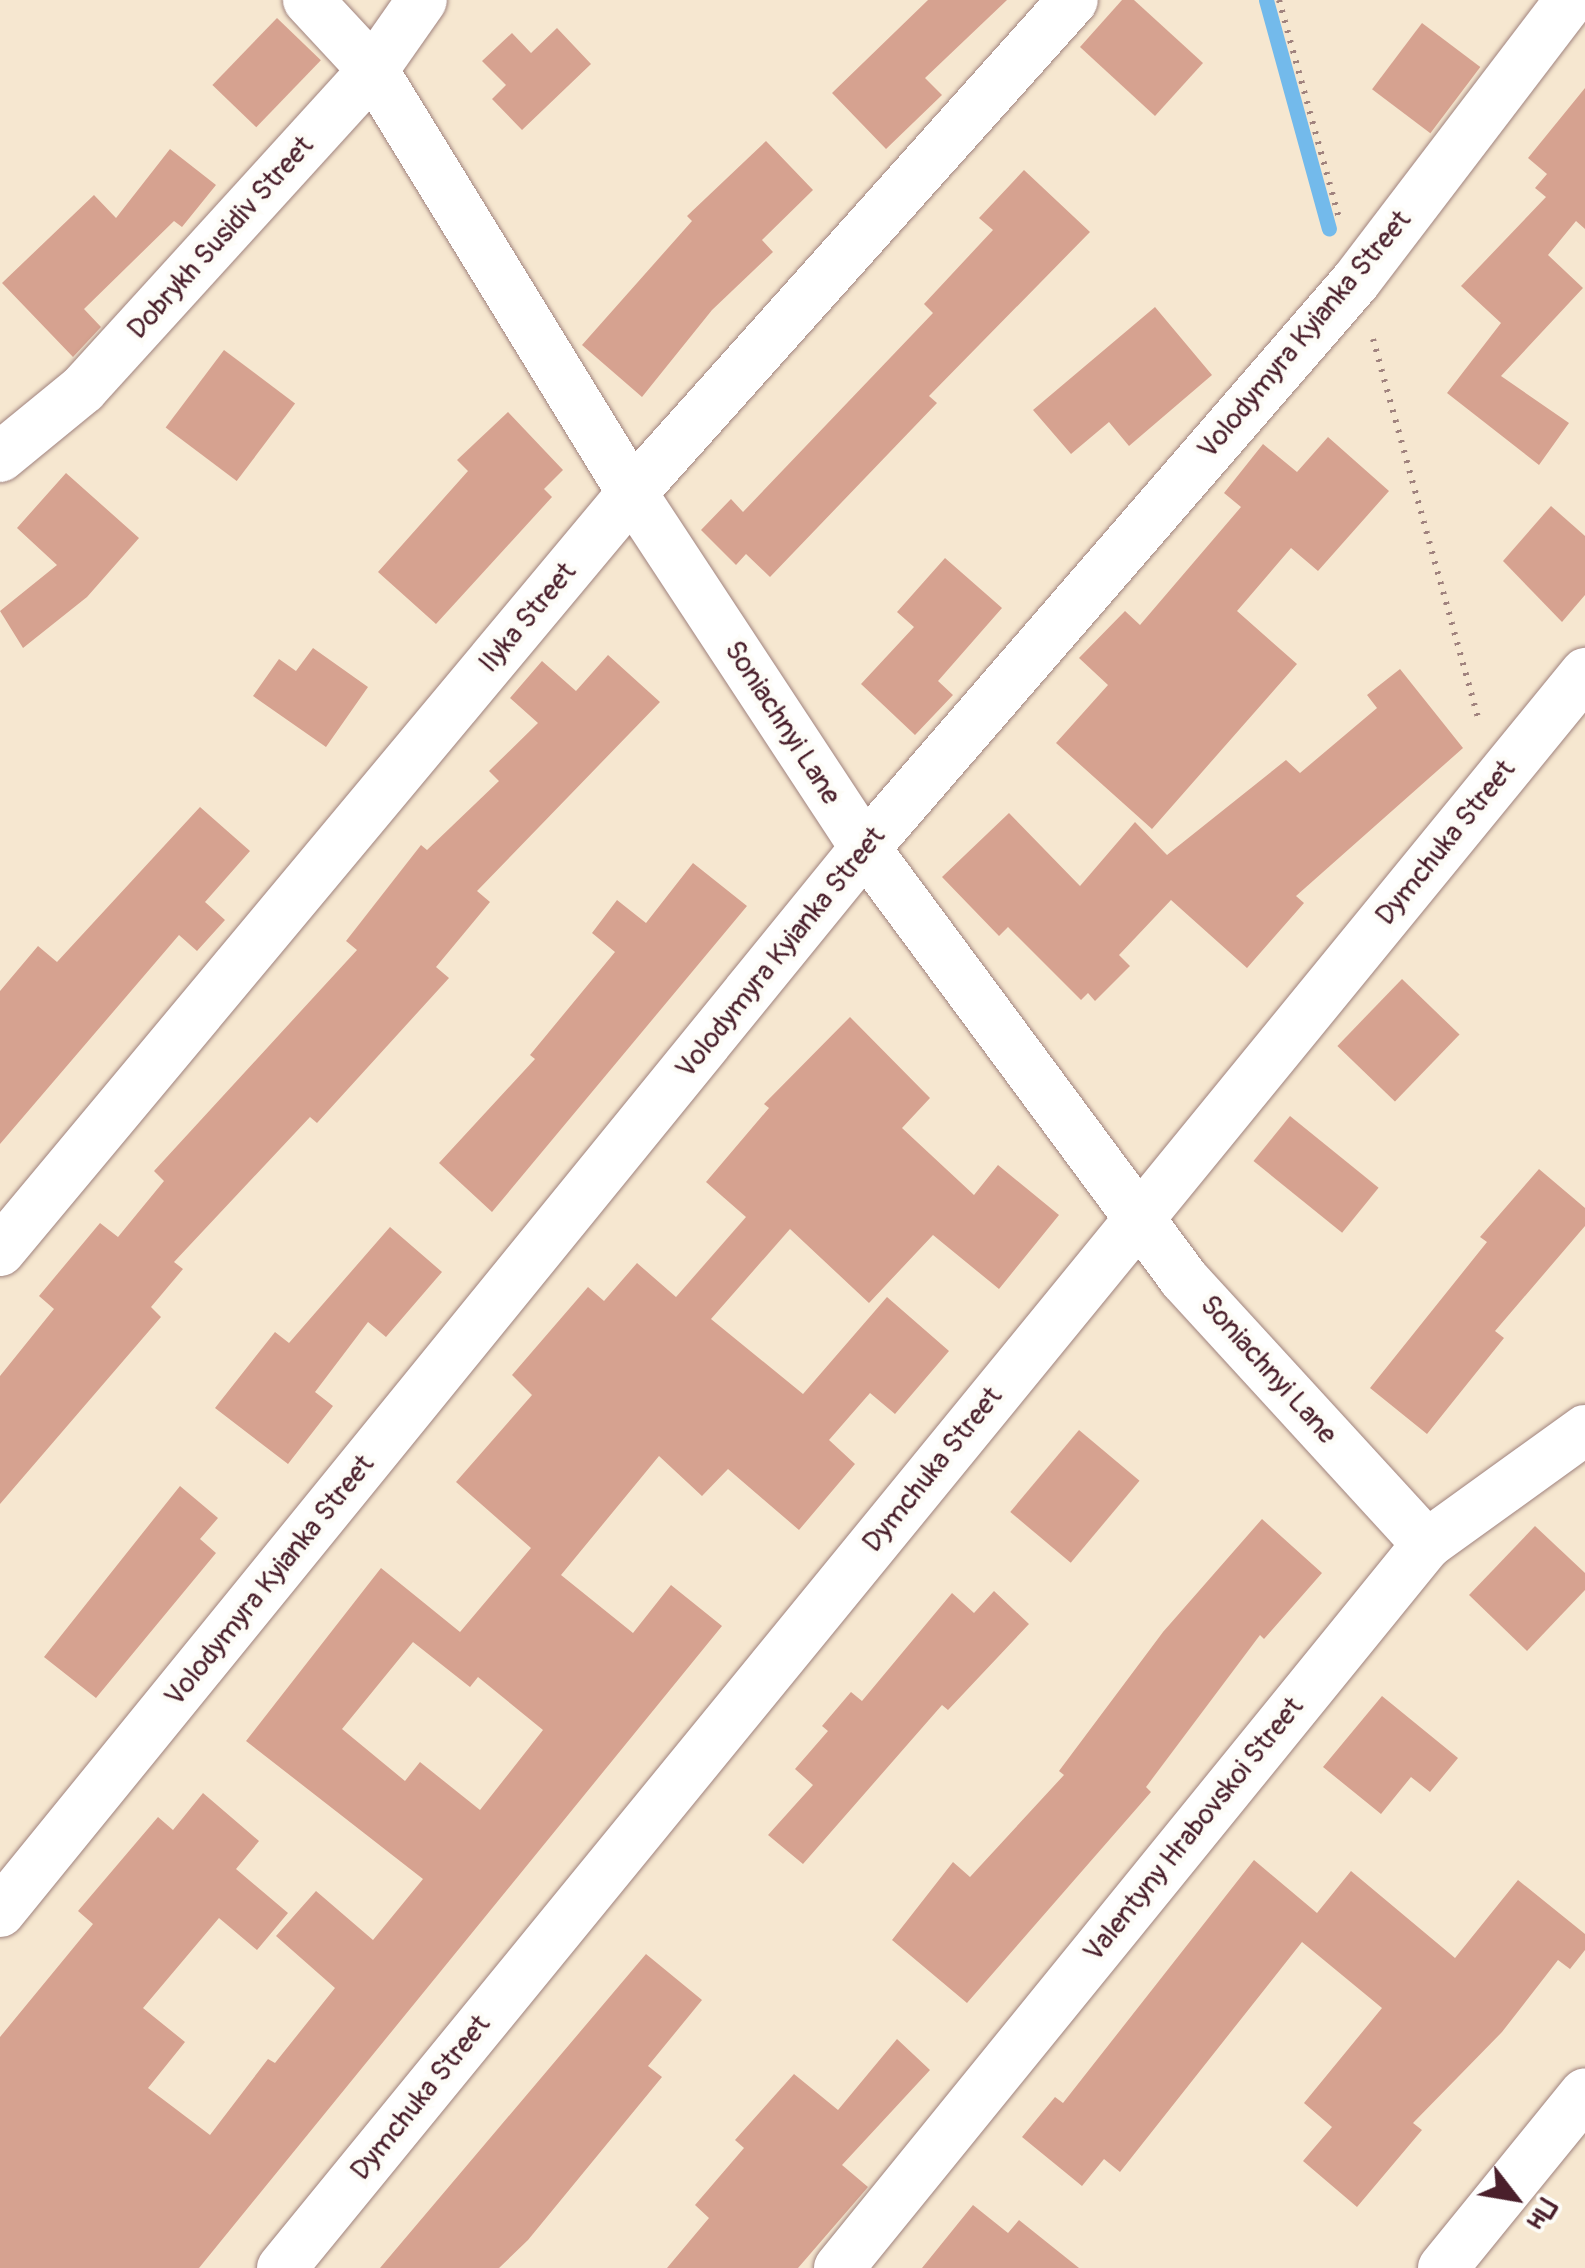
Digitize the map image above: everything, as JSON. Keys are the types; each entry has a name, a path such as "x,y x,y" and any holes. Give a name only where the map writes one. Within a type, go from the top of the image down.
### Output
{"street":[{"name":"Soniachnyi Lane","path":"308,0 373,70 632,493 865,848 1184,1279 1427,1544"},
{"name":"Dobrykh Susidiv Street","path":"0,457 83,389 373,70 422,0"},
{"name":"Ilyka Street","path":"0,1251 632,493 1074,0"},
{"name":"Volodymyra Kyianka Street","path":"0,1912 865,848 1356,281 1570,0"},
{"name":"Dymchuka Street","path":"282,2268 1585,673"},
{"name":"Valentyny Hrabovskoi Street","path":"839,2268 1427,1544 1585,1430"},
{"path":"1443,2268 1585,2093"}],"path":[{"path":"1280,0 1496,782"}],"building":[{"path":"928,0 1007,0 925,78 942,95 886,149 832,93"},
{"path":"1122,0 1134,0 1203,63 1155,116 1080,47"},
{"path":"277,18 321,60 256,127 212,85"},
{"path":"1422,23 1480,67 1430,133 1372,89"},
{"path":"557,28 591,64 522,130 492,99 506,85 482,61 512,33 531,53"},
{"path":"1585,88 1585,229 1576,221 1548,255 1583,288 1501,376 1569,423 1539,465 1447,393 1501,323 1461,286 1546,197 1535,188 1547,174 1528,158"},
{"path":"766,141 813,190 762,240 773,252 712,310 642,397 582,345 692,221 687,216"},
{"path":"170,149 216,185 182,227 174,221 84,309 101,327 73,357 2,283 94,195 116,218"},
{"path":"1024,170 1090,232 929,396 937,403 770,577 746,554 736,565 701,530 731,499 743,512 933,313 924,304 993,230 979,218"},
{"path":"1155,307 1212,375 1129,446 1109,422 1071,454 1033,410"},
{"path":"224,350 295,404 237,481 166,427"},
{"path":"508,412 563,470 544,489 552,497 436,624 378,572 468,471 457,460"},
{"path":"1328,437 1389,491 1318,571 1291,548 1237,611 1297,664 1152,829 1056,743 1108,685 1079,658 1125,611 1140,625 1241,507 1224,493 1263,444 1297,472"},
{"path":"66,473 139,538 87,597 23,648 0,611 57,565 17,528"},
{"path":"1551,506 1585,536 1585,595 1562,622 1503,561"},
{"path":"945,558 1002,608 938,681 953,695 915,735 861,684 914,627 897,612"},
{"path":"313,648 368,687 326,747 253,696 279,659 296,671"},
{"path":"608,655 660,702 477,891 490,902 436,967 449,978 317,1123 310,1117 174,1262 183,1269 151,1307 161,1317 0,1504 0,1376 54,1309 39,1296 100,1223 118,1237 164,1181 154,1171 357,950 346,941 421,845 427,850 499,781 489,771 538,723 510,698 542,661 576,691"},
{"path":"1400,669 1463,748 1296,896 1304,903 1247,968 1171,900 1119,955 1130,966 1095,1001 1088,993 1081,1000 1008,927 999,936 942,877 1009,813 1080,886 1135,822 1167,855 1286,760 1300,773 1377,708 1367,695"},
{"path":"200,807 250,851 205,902 225,920 197,951 179,935 0,1144 0,991 38,946 57,962"},
{"path":"693,863 747,906 492,1212 439,1163 535,1059 530,1055 615,952 592,933 617,900 646,923"},
{"path":"1402,979 1460,1035 1395,1101 1337,1046"},
{"path":"850,1017 930,1098 902,1128 974,1195 998,1165 1059,1215 999,1289 933,1235 869,1303 790,1229 711,1319 803,1394 887,1297 949,1351 895,1414 870,1393 829,1440 855,1464 799,1530 728,1469 702,1496 659,1456 561,1575 633,1633 671,1585 722,1626 199,2268 0,2268 0,2037 93,1924 78,1911 158,1817 173,1830 203,1793 259,1841 236,1869 288,1913 257,1950 219,1918 143,2008 185,2042 148,2088 210,2135 268,2059 275,2063 335,1988 276,1936 316,1891 373,1940 423,1879 246,1741 381,1568 460,1632 531,1548 456,1482 532,1395 512,1375 588,1287 604,1301 637,1263 676,1297 746,1217 706,1182 769,1108 764,1104","holes":["413,1642 470,1687 478,1677 543,1730 480,1810 420,1762 405,1781 342,1729"]},
{"path":"1290,1116 1379,1188 1342,1233 1253,1161"},
{"path":"1539,1169 1585,1208 1585,1226 1495,1331 1504,1338 1427,1434 1370,1388 1487,1242 1480,1237"},
{"path":"390,1227 442,1272 386,1337 368,1322 315,1392 333,1406 288,1464 215,1408 275,1332 289,1343"},
{"path":"1079,1430 1140,1481 1071,1563 1010,1512"},
{"path":"180,1486 218,1518 200,1539 216,1553 96,1698 44,1657"},
{"path":"1262,1519 1322,1573 1264,1639 1260,1635 1146,1787 1151,1792 967,2003 892,1940 953,1862 970,1877 1064,1775 1059,1771 1163,1632"},
{"path":"1535,1526 1585,1573 1585,1590 1527,1651 1469,1595"},
{"path":"994,1591 1029,1624 948,1710 942,1705 803,1864 768,1835 813,1785 795,1769 828,1731 822,1726 851,1692 862,1701 952,1593 974,1613"},
{"path":"1382,1696 1458,1758 1430,1792 1411,1777 1381,1814 1323,1767"},
{"path":"1254,1860 1317,1913 1351,1871 1455,1958 1518,1880 1585,1934 1585,1950 1570,1969 1558,1960 1502,2032 1413,2123 1422,2130 1357,2207 1303,2161 1332,2127 1304,2103 1382,2008 1302,1942 1120,2172 1104,2159 1082,2186 1022,2137 1055,2097 1063,2103"},
{"path":"646,1954 702,2000 648,2066 662,2077 528,2240 499,2268 380,2268"},
{"path":"897,2039 930,2070 842,2165 868,2187 798,2268 667,2268 709,2218 695,2205 744,2148 735,2140 794,2074 838,2110"},
{"path":"973,2205 1008,2233 1019,2220 1079,2268 922,2268"}],"waterway":[{"path":"1266,0 1329,228"}]}
